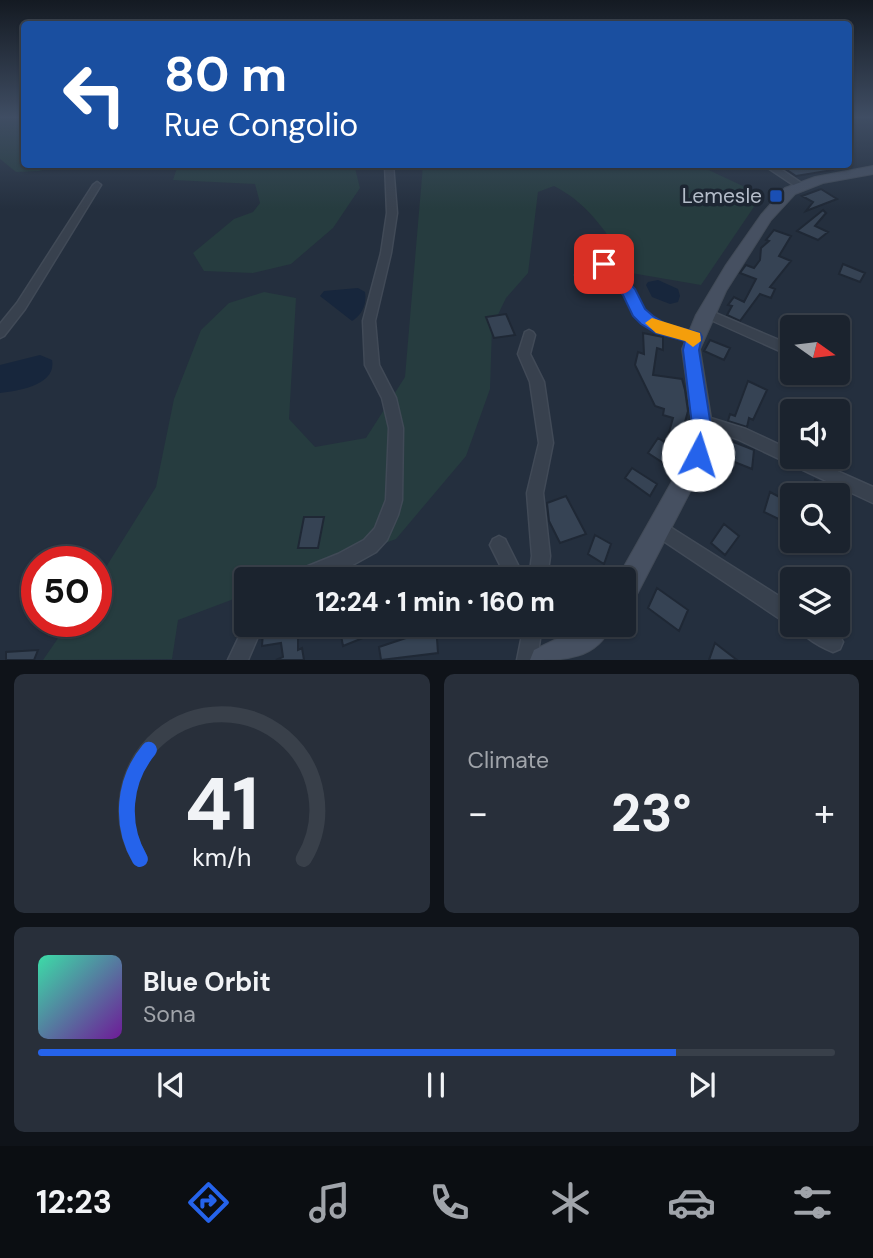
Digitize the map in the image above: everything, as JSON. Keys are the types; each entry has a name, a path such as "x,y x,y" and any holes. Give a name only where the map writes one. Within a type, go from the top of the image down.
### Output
{"main road":[{"path":"636,571 698,455 703,433 691,350 694,337 706,313 772,207 790,191 801,186 873,170"},
{"path":"544,660 577,644 585,637"}],"street":[{"path":"328,567 370,546 381,534 394,500 396,428 389,398 372,365 369,321 386,253 392,213 389,168"},
{"path":"772,168 801,186"},
{"path":"0,332 21,306 97,185"},
{"path":"581,275 587,274 589,267 604,264 630,293 638,312 647,320 661,329 694,337"},
{"path":"706,313 780,346"},
{"path":"529,335 524,354 537,382 546,443 535,493 541,556 540,567"},
{"path":"701,421 741,434 873,495"},
{"path":"659,528 780,607"},
{"path":"499,545 510,567"},
{"path":"239,660 249,637"},
{"path":"527,660 531,637"},
{"path":"825,637 833,642"}],"green space":[{"path":"0,148 21,148 21,168 50,168 16,172 0,159"},
{"path":"177,168 355,168 360,188 333,228 291,264 253,273 204,271 193,253 234,219 253,212 260,203 255,184 173,180"},
{"path":"423,168 704,168 762,195 701,285 631,273 608,235 579,202 554,186 538,192 528,273 506,298 492,327 490,389 466,456 396,539 320,567 234,567 234,599 178,620 172,659 43,660 59,637 112,637 112,557 156,487 174,399 201,330 229,303 264,292 296,298 289,419 315,447 366,438 405,377"}],"water":[{"path":"658,280 678,289 678,302 670,304 652,297 646,285"},
{"path":"358,288 365,292 365,301 361,312 352,321 320,296 324,291"},
{"path":"40,355 52,360 49,375 35,385 0,393 0,365"}],"building":[{"path":"784,168 833,168 833,170 796,176"},
{"path":"821,189 837,199 806,211 813,202 802,196"},
{"path":"823,210 826,213 815,226 828,232 818,240 797,231"},
{"path":"774,230 791,236 779,256 791,261 770,287 775,289 771,298 760,294 740,321 727,315 732,306 728,305 734,297 744,302 756,279 740,273 746,265 754,268 760,260 761,248 769,241 766,240"},
{"path":"843,264 865,273 860,282 839,274"},
{"path":"506,314 515,335 494,338 486,317"},
{"path":"643,333 663,337 663,350 657,348 653,375 682,379 685,390 688,411 685,422 689,424 687,443 671,468 648,453 658,438 666,443 673,418 663,415 664,409 655,406 635,365 638,352 644,354"},
{"path":"710,340 730,348 724,360 704,351"},
{"path":"748,381 767,390 753,420 749,418 747,427 728,421 730,414 735,416"},
{"path":"721,437 754,450 752,469 717,455"},
{"path":"632,468 657,484 650,496 625,478"},
{"path":"770,492 780,497 780,520 764,512"},
{"path":"566,496 586,534 560,543 549,521 547,503"},
{"path":"304,517 324,517 318,548 298,548"},
{"path":"724,524 739,536 725,555 711,543"},
{"path":"595,535 611,544 604,564 588,554"},
{"path":"657,588 688,610 679,631 648,608"},
{"path":"263,637 298,637 298,650 302,648 304,660 276,660 283,657 281,643 262,646"},
{"path":"341,637 363,637 363,638 343,646"},
{"path":"437,637 438,653 381,660 379,647 406,638"},
{"path":"715,643 724,650 737,660 709,660"},
{"path":"38,650 34,660 6,660 6,652"}],"slow traffic":[{"path":"652,323 661,329 694,337 693,341"}],"place":[{"name":"Lemesle","path":"776,196"}],"route":[{"path":"604,264 630,293 638,312 647,320 661,329 694,337 691,350 703,433 698,455"}]}
